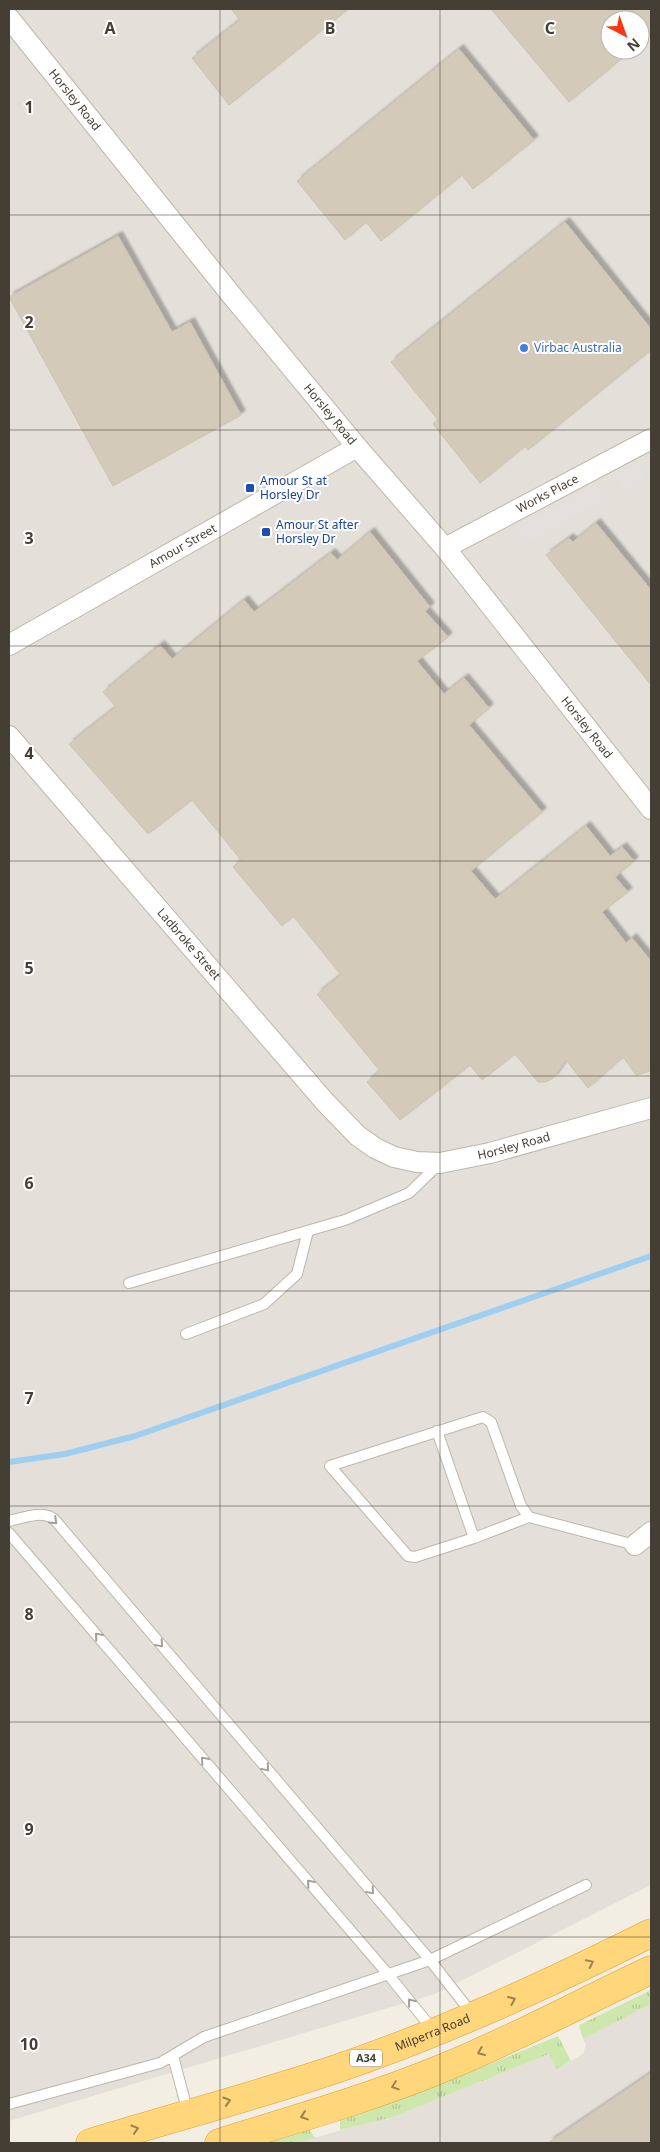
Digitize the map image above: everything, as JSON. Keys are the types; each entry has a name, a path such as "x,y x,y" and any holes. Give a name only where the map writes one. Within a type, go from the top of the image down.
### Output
{"highway":[{"name":"Milperra Road","path":"90,2143 336,2069 435,2032 546,1985 651,1933"},
{"path":"219,2143 351,2101 438,2070 492,2047 651,1970"}],"street":[{"name":"Horsley Road","path":"9,18 357,448 445,548 651,809"},
{"name":"Works Place","path":"445,548 651,439"},
{"name":"Amour Street","path":"9,645 357,448"},
{"name":"Ladbroke Street","path":"9,736 325,1102 358,1136 375,1148"},
{"name":"Horsley Road","path":"375,1148 394,1157 417,1162 440,1163 472,1158 651,1108"},
{"path":"635,1546 651,1532"}],"lane":[{"path":"129,1283 344,1220 409,1193 440,1163"},
{"path":"186,1334 264,1304 298,1274 308,1231"},
{"path":"529,1518 521,1506 491,1422 483,1417 330,1466 408,1556 415,1557 529,1518 635,1546"},
{"path":"437,1431 474,1538"},
{"path":"9,1521 42,1514 54,1519 430,1960 474,2016"},
{"path":"9,1533 387,1973 435,2032"},
{"path":"9,2104 160,2064 204,2037 387,1973 430,1960 586,1885"},
{"path":"173,2056 188,2113"}],"shaded area":[{"path":"9,9 651,9 651,1885 435,1994 9,2121"},
{"path":"638,462 646,477 623,490 615,475"},
{"path":"596,485 604,500 525,543 518,528"},
{"path":"651,2004 651,2143 297,2143 393,2117 549,2054 558,2069 583,2054 586,2045 583,2039"}],"green space":[{"path":"651,1990 651,2004 583,2039 579,2025"},
{"path":"558,2036 571,2061 557,2069 549,2054 393,2117 340,2130 340,2119 433,2087"},
{"path":"309,2129 315,2138 297,2143 261,2143"}],"building":[{"path":"231,9 348,9 229,105 192,58 240,20"},
{"path":"491,9 651,9 650,35 650,10 600,10 600,60 620,60 569,102"},
{"path":"459,49 534,140 473,189 462,175 381,241 366,222 345,240 297,181"},
{"path":"565,222 651,329 651,350 528,450 525,446 480,483 433,424 438,420 391,362"},
{"path":"118,236 172,332 190,322 241,415 113,486 9,297"},
{"path":"596,523 651,590 651,685 546,555 569,538 573,542"},
{"path":"370,532 430,607 425,611 448,637 417,661 444,694 464,678 489,708 469,725 542,812 471,871 495,899 586,826 610,856 622,847 634,861 615,877 628,892 602,912 626,943 632,938 651,961 651,1071 636,1075 623,1057 588,1088 566,1060 553,1078 546,1082 538,1082 515,1054 482,1080 470,1065 400,1120 367,1082 380,1071 317,994 341,975 293,916 282,926 233,867 241,860 192,800 148,834 69,744 116,707 103,692 160,645 172,659 244,600 254,612 331,553 337,560"},
{"path":"651,2073 651,2143 548,2143"}],"waterway":[{"path":"9,1462 65,1454 135,1436 651,1256"}],"place":[{"name":"Virbac Australia","path":"524,348"},
{"name":"Amour St at Horsley Dr","path":"250,488"},
{"name":"Amour St after Horsley Dr","path":"266,532"}]}
